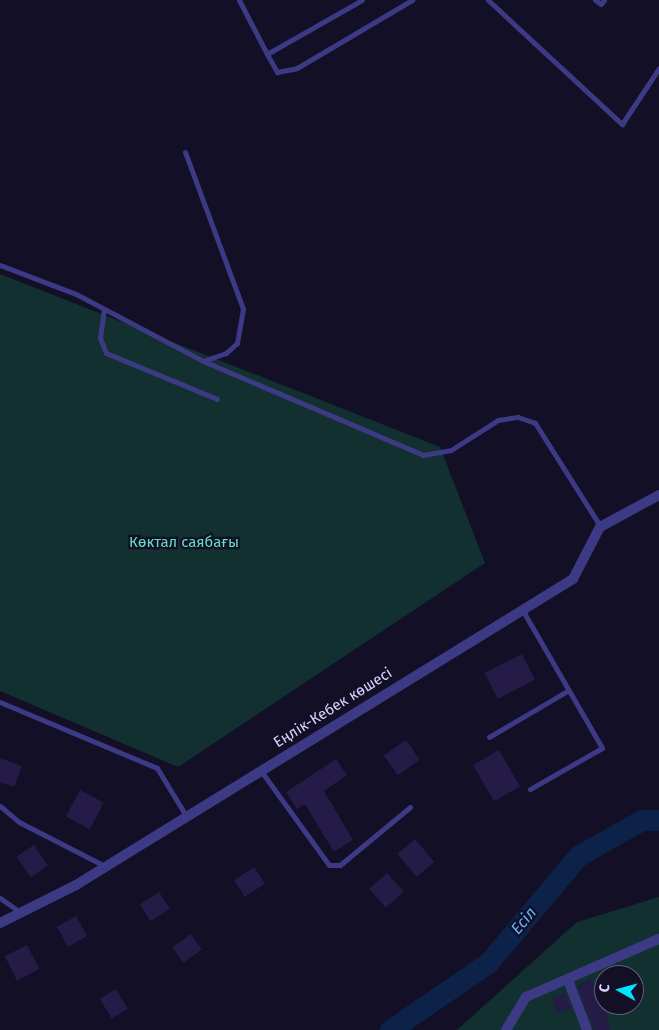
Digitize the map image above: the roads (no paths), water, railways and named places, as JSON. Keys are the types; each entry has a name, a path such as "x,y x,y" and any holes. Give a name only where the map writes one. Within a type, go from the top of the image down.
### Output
{"street":[{"path":"600,527 659,496"},
{"name":"Еңлік-Кебек көшесі","path":"0,923 106,867 185,814 261,771 523,611 573,578 600,527"},
{"path":"506,1030 526,997 659,940"},
{"path":"568,980 588,1030"}],"lane":[{"path":"239,0 278,72 297,68 412,0"},
{"path":"267,54 362,0"},
{"path":"488,0 622,124 659,68"},
{"path":"595,0 601,4 604,0"},
{"path":"185,152 243,309 237,343 226,353 203,361"},
{"path":"0,265 104,309 203,361 423,456 450,450 498,420 518,417 535,423 600,527"},
{"path":"104,309 100,338 106,353 216,399"},
{"path":"523,611 567,691 602,748 530,789"},
{"path":"489,737 567,691"},
{"path":"0,702 157,768 185,814"},
{"path":"261,771 329,864 340,865 410,807"},
{"path":"0,806 19,822 106,867"},
{"path":"0,898 20,912"}],"waterway":[{"name":"Есіл","path":"390,1030 488,963 578,856 642,820 659,820"}],"park label":[{"name":"Көктал саябағы","path":"184,543"}]}
